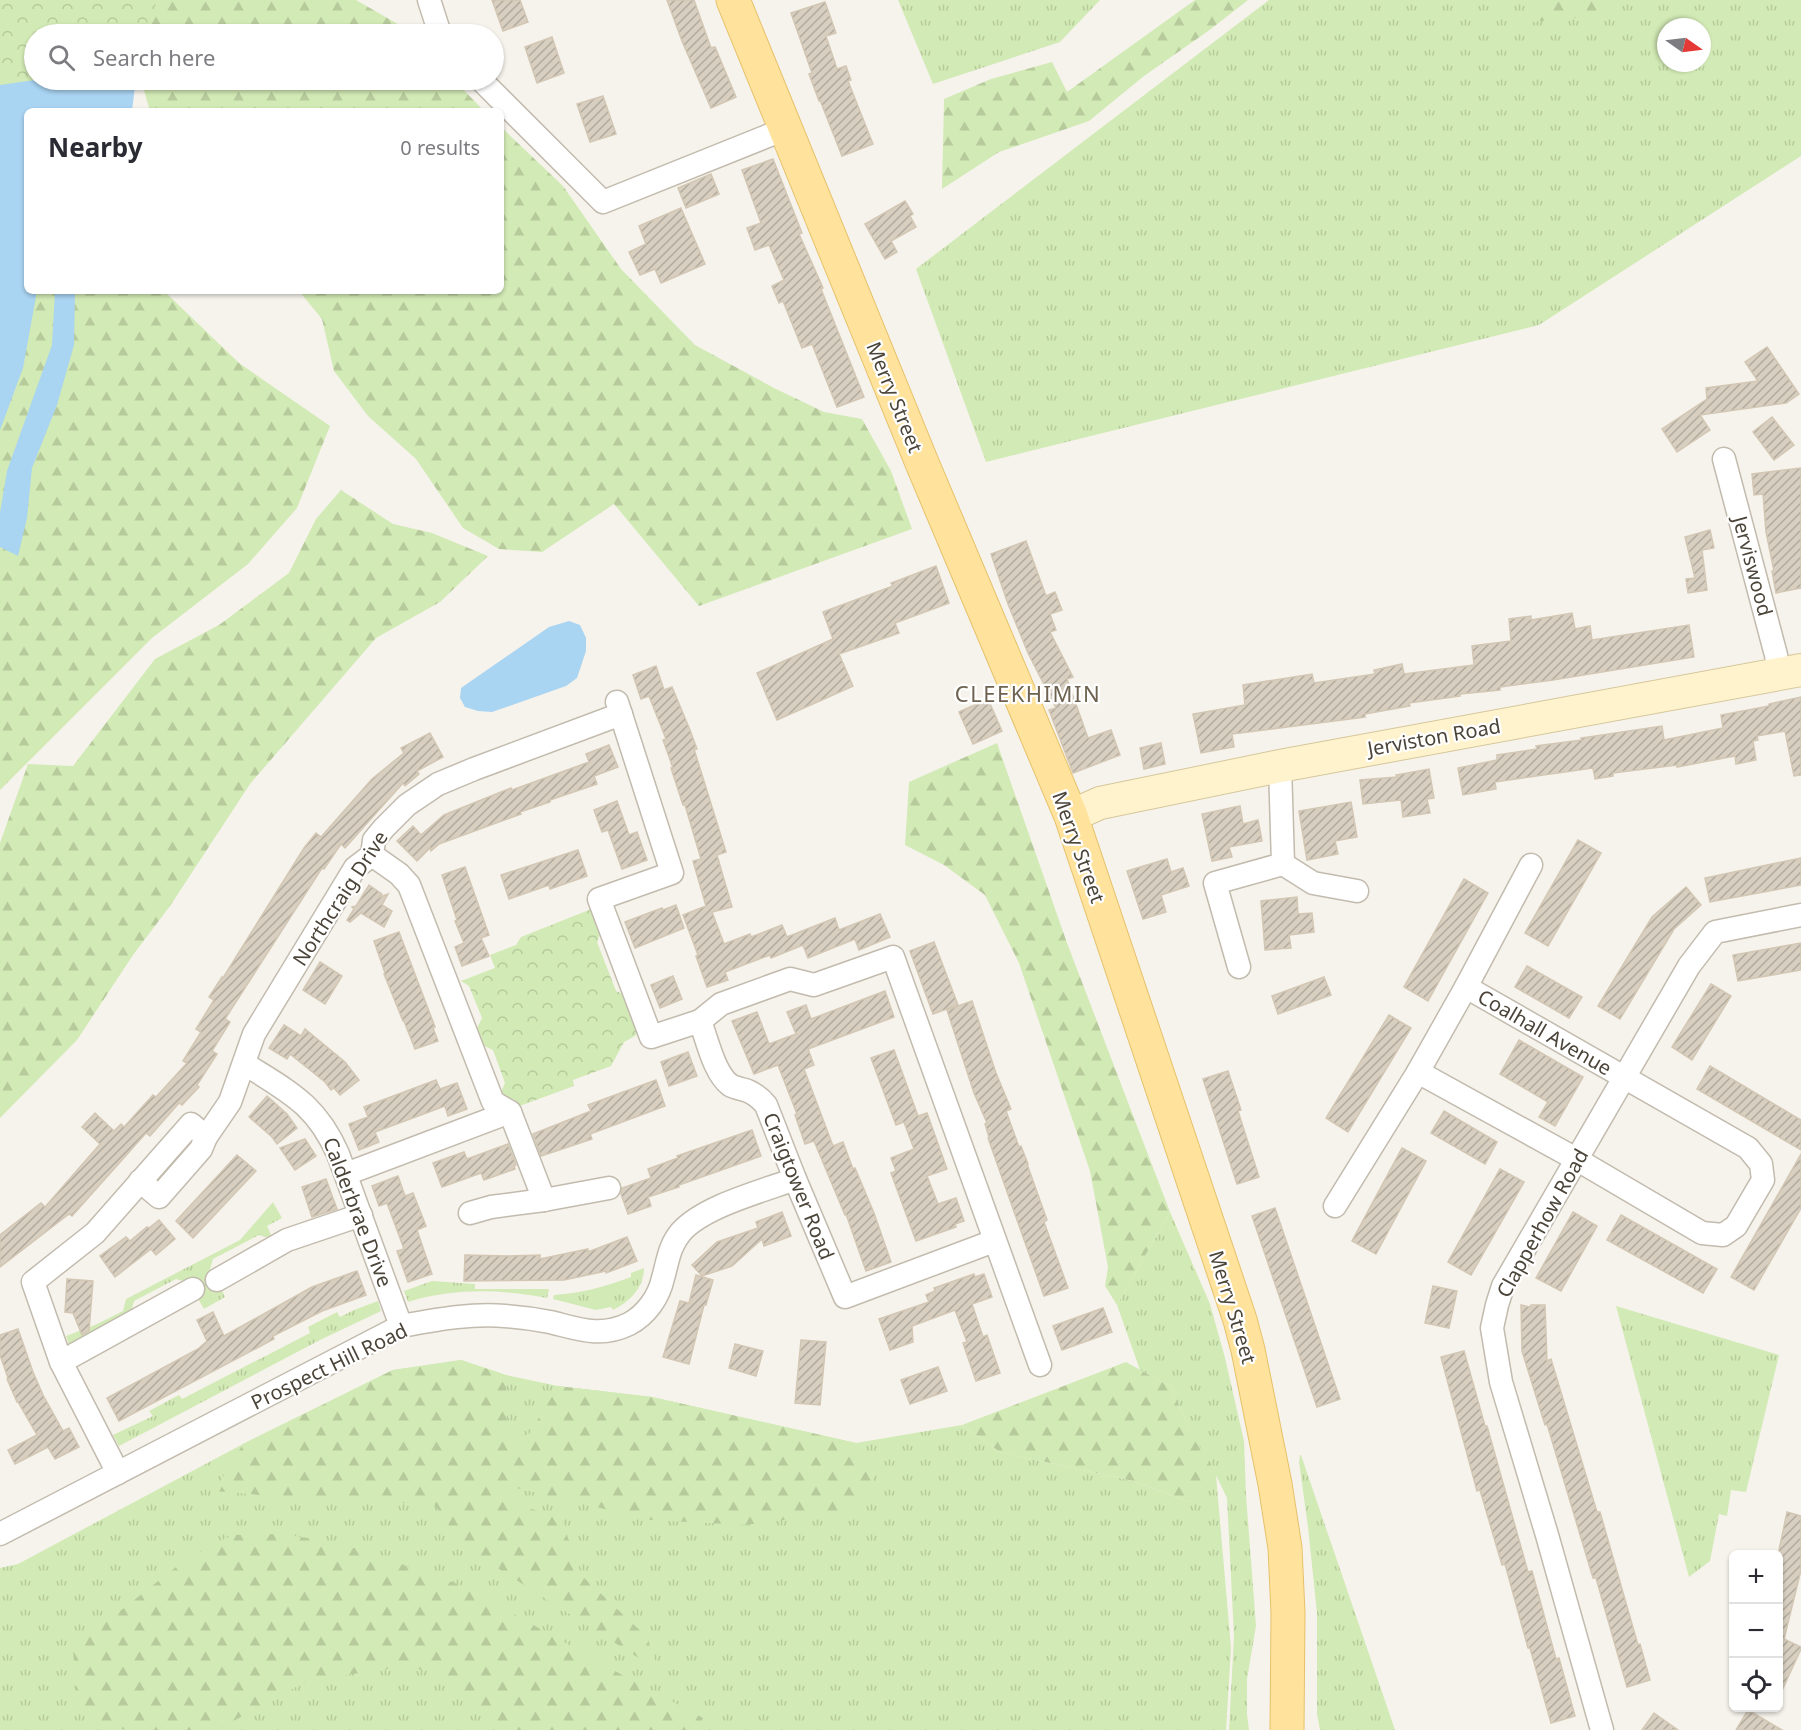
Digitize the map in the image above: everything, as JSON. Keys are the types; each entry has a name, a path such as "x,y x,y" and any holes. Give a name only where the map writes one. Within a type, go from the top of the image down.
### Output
{"main road":[{"name":"Merry Street","path":"733,0 922,463 1071,816 1240,1320 1275,1485 1285,1548 1288,1613 1287,1730"},
{"name":"Jerviston Road","path":"1071,816 1100,804 1280,766 1790,672"}],"street":[{"path":"429,0 437,24"},
{"path":"491,90 603,202 785,129"},
{"name":"Jerviswood","path":"1724,459 1776,655 1790,672"},
{"name":"Northcraig Drive","path":"118,1473 61,1362 33,1281 95,1233 191,1124 206,1137 230,1102 254,1034 356,868 372,855 374,840 407,805 438,784 619,708 672,873 599,899 651,1037 700,1021"},
{"path":"1280,766 1283,864"},
{"path":"372,855 399,874 409,885 493,1102 510,1112 544,1200"},
{"path":"1239,967 1215,883 1283,864 1313,884 1357,891"},
{"name":"Coalhall Avenue","path":"1335,1206 1418,1072 1531,865"},
{"name":"Clapperhow Road","path":"1602,1730 1547,1534 1501,1382 1492,1328 1497,1305 1503,1286 1689,966 1715,932 1801,915"},
{"path":"700,1021 721,1004 790,979 814,985 892,957 1040,1365"},
{"name":"Coalhall Avenue","path":"1466,987 1748,1148 1761,1164 1762,1180 1736,1226 1723,1235 1702,1233 1576,1160"},
{"name":"Craigtower Road","path":"700,1021 718,1071 724,1079 732,1086 760,1098 766,1105 845,1297 994,1241"},
{"name":"Calderbrae Drive","path":"245,1064 298,1098 316,1116 330,1135 401,1326"},
{"path":"1418,1072 1576,1160"},
{"path":"345,1174 510,1112"},
{"name":"Prospect Hill Road","path":"0,1534 401,1326 462,1316 503,1316 548,1322 592,1332 612,1331 642,1316 654,1301 663,1280 672,1245 681,1232 696,1219 795,1179"},
{"path":"470,1214 491,1207 609,1188"},
{"path":"217,1280 288,1240 361,1215"},
{"path":"61,1362 193,1289"}],"green space":[{"path":"0,0 158,0 147,24 24,24 24,90 121,90 118,108 24,108 24,126 0,244"},
{"path":"57,0 356,0 398,24 62,24"},
{"path":"898,0 1100,0 1060,42 933,84"},
{"path":"1195,0 1248,0 1144,76 1089,121 999,152 942,189 944,99 991,79 1052,62 1067,92"},
{"path":"1269,0 1801,0 1801,156 1539,325 986,462 916,269"},
{"path":"1550,0 1613,0 1586,17 1530,22"},
{"path":"144,90 464,90 481,108 149,108"},
{"path":"24,114 24,294 167,294 239,363 330,426 297,508 248,564 152,638 0,790 0,134"},
{"path":"504,130 563,186 621,269 695,345 824,412 862,419 891,471 912,529 699,606 614,504 542,552 499,549 463,528 416,459 368,416 334,371 322,319 301,294 504,294"},
{"path":"341,490 393,524 432,533 488,556 440,602 376,638 250,784 170,906 133,955 77,1040 0,1118 0,843 28,764 73,766 155,659 219,625 289,573 316,519"},
{"path":"997,743 1067,943 1170,1212 1117,1305 1105,1286 1108,1267 1090,1171 1019,963 985,895 944,865 905,845 909,782"},
{"path":"589,910 596,912 602,929 597,942 616,991 628,996 640,1028 635,1036 624,1042 611,1066 573,1080 574,1086 517,1107 515,1100 500,1095 505,1083 493,1050 482,1045 476,1030 482,1018 469,986 461,981 495,968 490,955 516,945 521,937"},
{"path":"273,1202 282,1218 267,1226 273,1239 259,1235 213,1259 209,1273 220,1286 225,1297 204,1309 189,1283 176,1279 134,1301 131,1312 69,1345 66,1336 123,1311 126,1299 240,1240"},
{"path":"1170,1212 1210,1304 1244,1441 1256,1626 1247,1679 1249,1730 1229,1730 1234,1636 1227,1498 1216,1475 1231,1648 1226,1730 0,1730 0,1568 18,1564 243,1444 393,1370 461,1360 506,1375 558,1386 652,1397 856,1443 962,1425 1000,1452 1133,1481 1189,1502 1190,1430 1171,1387 1140,1370 1117,1305"},
{"path":"644,1268 641,1282 634,1294 613,1310 611,1307 596,1310 553,1299 554,1295 584,1291 621,1281 631,1277 631,1273"},
{"path":"432,1281 475,1284 475,1289 549,1289 547,1298 477,1291 442,1294 408,1302 404,1291"},
{"path":"378,1301 381,1311 320,1340 119,1446 113,1435 153,1416 149,1411 179,1395 182,1399 310,1333 308,1327 337,1312 340,1317"},
{"path":"1616,1306 1779,1355 1746,1492 1731,1490 1727,1516 1719,1514 1710,1561 1689,1577"},
{"path":"461,1360 506,1375 507,1440 529,1434 558,1386 652,1397 856,1443 875,1472 870,1493 842,1512 745,1525 651,1520 504,1485 502,1499 561,1519 582,1576 647,1637 659,1671 463,1546 434,1504 330,1501 214,1491 243,1444 393,1370"},
{"path":"1126,1362 1171,1387 1190,1430 1215,1473 1189,1502 1133,1481 1000,1452 962,1425"},
{"path":"1300,1455 1395,1730 1320,1730 1317,1714 1317,1613"},
{"path":"279,1534 337,1542 466,1587 703,1718 697,1730 501,1730 444,1672 399,1667 307,1681 217,1730 127,1730 93,1723 77,1708 73,1648 185,1560 232,1535"}],"water":[{"path":"24,82 24,90 135,90 132,108 24,108 24,294 36,294 23,368 0,430 0,85"},
{"path":"55,294 75,294 74,345 57,405 32,468 27,518 18,556 0,547 0,513 7,471 52,345"},
{"path":"569,621 580,625 586,638 586,651 577,678 566,686 492,712 465,707 460,698 461,688 549,627"}],"building":[{"path":"492,0 520,0 528,22 504,31 504,24 501,24"},
{"path":"667,0 694,0 711,48 715,47 736,97 711,108"},
{"path":"825,2 836,33 826,36 837,69 846,66 851,80 848,81 873,144 842,156 809,74 812,73 791,13"},
{"path":"552,37 564,73 537,83 525,47"},
{"path":"603,96 616,134 590,142 577,104"},
{"path":"773,159 802,233 799,234 823,288 821,289 864,397 837,407 812,344 802,348 783,301 779,303 772,286 784,280 769,245 755,250 747,228 761,223 742,170"},
{"path":"711,174 719,194 686,208 678,188"},
{"path":"905,201 913,214 910,216 916,227 891,241 897,252 885,259 865,224"},
{"path":"681,208 705,264 661,283 655,269 640,275 629,252 646,244 639,226"},
{"path":"1767,347 1799,394 1786,403 1700,415 1710,430 1677,452 1662,429 1707,399 1706,388 1758,381 1745,362"},
{"path":"1772,417 1794,445 1774,460 1753,432"},
{"path":"1801,468 1801,588 1776,593 1766,532 1763,494 1754,495 1752,474"},
{"path":"1710,530 1714,548 1702,550 1707,590 1688,593 1686,579 1695,578 1685,537"},
{"path":"1026,541 1046,596 1055,592 1062,610 1050,614 1056,630 1050,632 1073,677 1067,679 1088,738 1111,730 1120,755 1073,773 1049,710 1056,708 1028,653 991,554"},
{"path":"936,566 949,603 895,623 899,633 839,654 853,686 777,720 757,673 833,639 823,612 893,586 891,583"},
{"path":"1572,613 1575,629 1590,626 1592,640 1689,625 1694,657 1409,703 1410,706 1365,714 1365,717 1232,734 1234,747 1201,753 1193,714 1245,705 1243,685 1312,674 1314,683 1375,674 1374,670 1402,664 1404,674 1474,665 1472,646 1511,641 1509,619 1531,616 1531,620"},
{"path":"656,666 664,690 672,687 690,730 726,852 717,855 732,907 712,912 724,944 782,925 787,937 835,918 839,930 880,914 890,937 859,950 855,939 808,958 803,945 771,958 770,955 725,972 728,980 707,987 683,915 706,906 693,861 701,859 671,768 673,768 663,740 666,739 649,696 641,699 633,675"},
{"path":"1801,697 1801,775 1794,776 1785,731 1757,736 1758,740 1753,741 1756,760 1736,764 1735,756 1677,767 1677,765 1613,773 1613,776 1595,779 1593,768 1495,782 1496,789 1463,795 1458,768 1497,760 1497,755 1537,749 1536,746 1582,740 1581,738 1662,726 1664,740 1723,728 1721,715"},
{"path":"988,699 1002,731 973,744 959,712"},
{"path":"430,733 443,757 417,771 419,774 405,786 403,783 345,848 341,844 324,869 322,868 225,1019 230,1022 212,1051 217,1054 197,1085 199,1087 182,1105 179,1103 150,1136 146,1133 72,1216 69,1214 0,1267 0,1235 41,1203 45,1207 100,1144 82,1127 95,1113 114,1131 121,1124 124,1127 187,1063 183,1061 201,1032 196,1029 214,1000 209,997 304,848 316,833 321,837 372,779 404,753 401,748"},
{"path":"1161,743 1165,764 1144,769 1140,748"},
{"path":"609,745 618,767 594,776 597,784 439,844 431,851 430,848 417,861 397,841 413,826 421,835 444,815 511,788 512,790 589,762 586,754"},
{"path":"1429,769 1434,798 1427,799 1430,813 1403,817 1401,800 1363,804 1360,780 1397,777 1396,775"},
{"path":"617,801 629,835 637,832 647,860 622,869 608,830 602,832 594,810"},
{"path":"1351,802 1357,837 1335,841 1338,854 1307,860 1299,811"},
{"path":"1240,806 1243,824 1258,820 1262,841 1229,847 1232,857 1212,861 1202,814"},
{"path":"1578,840 1601,853 1548,946 1525,933"},
{"path":"578,850 587,876 550,889 549,885 509,899 501,875"},
{"path":"1801,858 1801,885 1710,902 1705,878"},
{"path":"1167,859 1171,872 1183,868 1189,886 1161,895 1166,912 1143,919 1127,871"},
{"path":"465,867 489,935 481,938 489,956 462,966 455,947 464,943 442,875"},
{"path":"1464,879 1488,893 1428,1001 1404,987"},
{"path":"369,885 382,894 378,898 388,894 382,905 392,911 384,927 361,913 350,922 347,920 354,909 352,907 356,906"},
{"path":"1686,887 1701,905 1674,929 1620,1019 1598,1006 1652,917"},
{"path":"1297,897 1298,914 1312,913 1314,932 1289,935 1291,948 1265,950 1261,901"},
{"path":"676,905 684,928 635,948 625,922"},
{"path":"399,932 435,1027 433,1028 438,1041 415,1049 384,974 374,941"},
{"path":"934,942 958,1005 933,1014 910,951"},
{"path":"1801,943 1801,970 1738,981 1733,955"},
{"path":"320,962 342,976 325,1004 303,990"},
{"path":"1527,966 1582,997 1569,1018 1515,987"},
{"path":"673,976 682,999 660,1008 651,985"},
{"path":"1324,977 1331,995 1278,1014 1272,996"},
{"path":"1711,984 1731,996 1692,1060 1672,1047"},
{"path":"885,991 894,1017 808,1049 814,1065 804,1069 833,1146 843,1142 853,1169 855,1168 891,1262 866,1271 846,1214 814,1141 805,1144 795,1115 797,1114 778,1065 754,1074 732,1021 757,1012 769,1044 796,1034 787,1012 806,1005 811,1019"},
{"path":"972,1001 996,1073 1011,1109 1006,1111 1028,1164 1047,1220 1044,1222 1068,1288 1044,1296 988,1138 985,1124 987,1123 974,1093 947,1010"},
{"path":"1389,1015 1411,1028 1348,1132 1326,1118"},
{"path":"284,1025 301,1036 305,1029 345,1062 359,1080 340,1095 334,1088 331,1090 325,1082 290,1054 287,1059 269,1048"},
{"path":"1519,1040 1583,1077 1555,1126 1539,1117 1548,1102 1500,1074"},
{"path":"894,1050 918,1116 927,1113 947,1169 927,1176 938,1204 956,1198 964,1221 955,1224 956,1227 916,1241 891,1173 896,1171 891,1158 914,1149 904,1122 896,1125 871,1058"},
{"path":"688,1052 697,1076 669,1086 661,1062"},
{"path":"1710,1066 1801,1120 1801,1150 1697,1089"},
{"path":"1228,1071 1259,1177 1237,1184 1203,1079"},
{"path":"436,1080 440,1089 457,1083 467,1109 448,1116 445,1106 375,1132 379,1142 359,1150 349,1124 368,1117 364,1107"},
{"path":"656,1080 665,1106 590,1134 592,1139 541,1156 533,1134 591,1111 588,1105"},
{"path":"267,1096 287,1114 297,1128 277,1144 249,1117"},
{"path":"1444,1111 1497,1142 1485,1164 1431,1133"},
{"path":"752,1130 761,1156 648,1197 651,1206 628,1214 621,1194 622,1188 651,1178 648,1169 678,1158 677,1156"},
{"path":"305,1139 316,1156 295,1170 280,1148"},
{"path":"508,1144 516,1165 515,1169 484,1180 481,1173 442,1187 433,1163 464,1152 467,1159"},
{"path":"1402,1148 1426,1161 1376,1254 1352,1241"},
{"path":"1801,1154 1801,1208 1754,1290 1731,1277"},
{"path":"237,1155 256,1171 193,1238 176,1221"},
{"path":"1500,1169 1524,1182 1471,1275 1448,1262"},
{"path":"398,1176 405,1196 413,1193 426,1226 417,1230 432,1274 408,1282 397,1251 404,1249 387,1203 379,1206 372,1186"},
{"path":"326,1179 337,1209 312,1217 302,1187"},
{"path":"1275,1208 1340,1399 1317,1407 1252,1216"},
{"path":"782,1212 791,1236 764,1246 762,1239 732,1266 702,1276 692,1265 717,1242 758,1228 756,1222"},
{"path":"1573,1212 1597,1226 1561,1291 1536,1278"},
{"path":"1621,1215 1717,1269 1703,1293 1607,1240"},
{"path":"159,1220 175,1239 156,1255 151,1249 115,1277 100,1256 126,1237 130,1241"},
{"path":"627,1237 637,1261 606,1273 606,1271 564,1280 464,1281 465,1255 540,1255 540,1259 588,1249 588,1252"},
{"path":"357,1271 366,1295 322,1311 119,1421 107,1398 198,1349 207,1341 197,1320 213,1312 224,1336 312,1287"},
{"path":"974,1274 975,1277 984,1274 992,1297 972,1304 983,1337 987,1335 1000,1373 976,1381 963,1343 967,1342 955,1310 912,1326 913,1342 890,1350 879,1319 929,1302 926,1295 935,1291 934,1288"},
{"path":"696,1275 713,1280 689,1364 663,1357 680,1301 689,1303"},
{"path":"67,1279 93,1281 89,1331 82,1335 73,1313 65,1312"},
{"path":"1433,1286 1457,1291 1449,1328 1425,1323"},
{"path":"1521,1305 1530,1307 1531,1305 1545,1305 1547,1361 1551,1359 1650,1680 1627,1687 1596,1578 1593,1578 1547,1424 1545,1425 1522,1351"},
{"path":"1103,1308 1112,1332 1062,1350 1053,1326"},
{"path":"18,1329 43,1395 63,1431 69,1428 79,1447 55,1459 48,1447 15,1464 8,1450 37,1435 17,1402 0,1355 0,1335"},
{"path":"801,1340 826,1342 820,1405 795,1403"},
{"path":"735,1344 763,1351 756,1376 729,1368"},
{"path":"1464,1351 1528,1572 1532,1571 1556,1659 1559,1658 1575,1716 1551,1723 1505,1564 1502,1565 1480,1490 1477,1491 1441,1357"},
{"path":"938,1367 947,1391 910,1404 901,1380"},
{"path":"1787,1512 1801,1516 1801,1570 1784,1639 1801,1649 1783,1688 1783,1550 1779,1550"},
{"path":"1747,1712 1751,1712 1782,1730 1736,1730"},
{"path":"1654,1713 1678,1730 1642,1730"}],"district":[{"name":"CLEEKHIMIN","path":"1028,693"}]}
